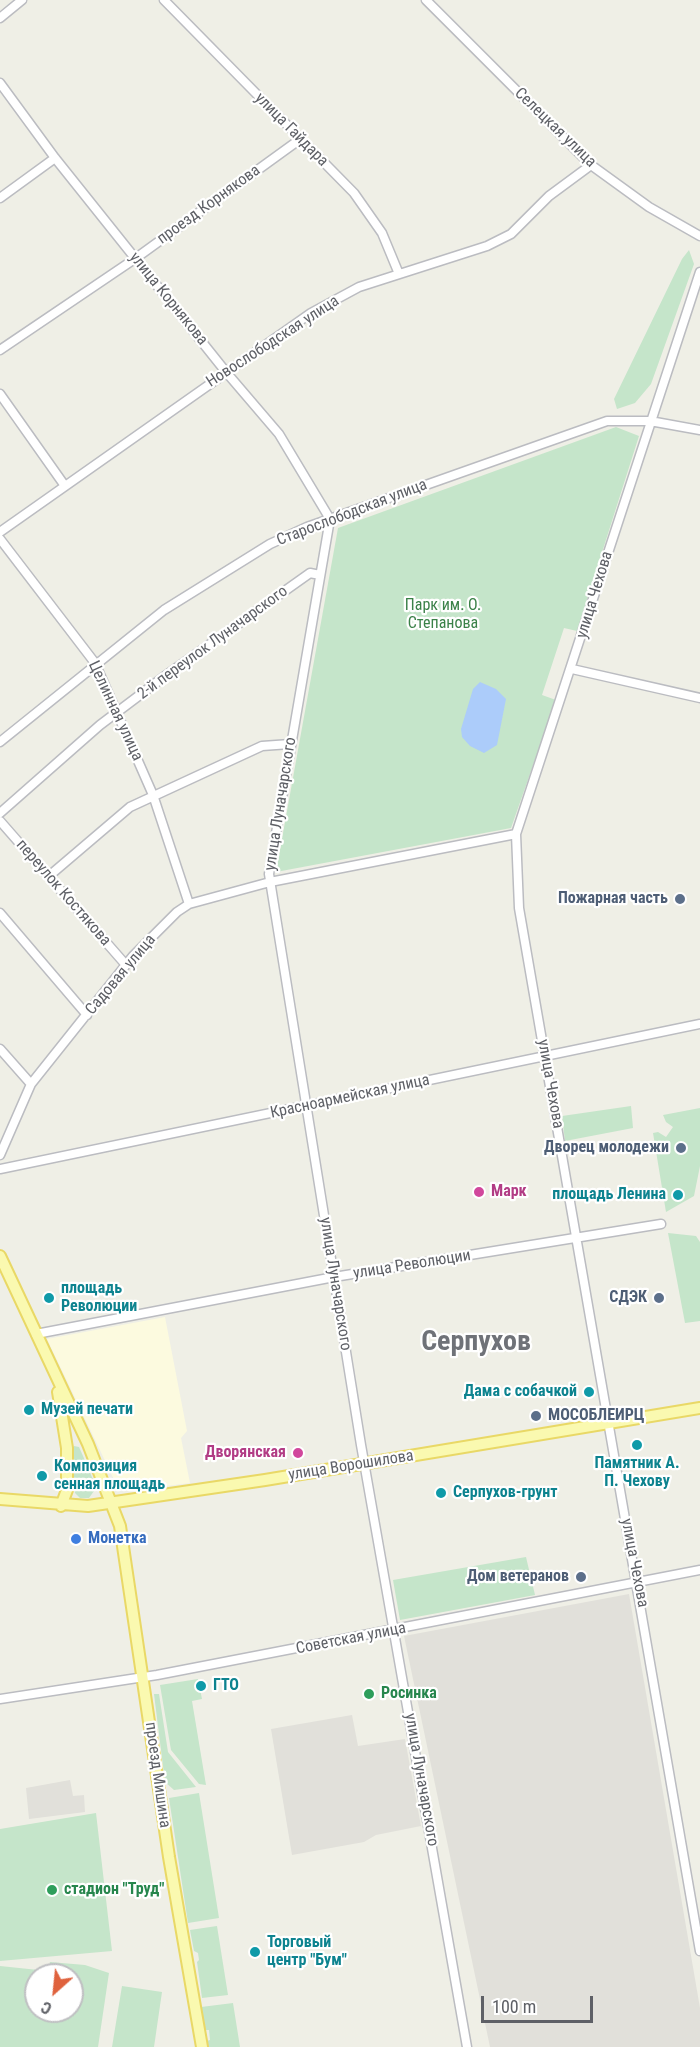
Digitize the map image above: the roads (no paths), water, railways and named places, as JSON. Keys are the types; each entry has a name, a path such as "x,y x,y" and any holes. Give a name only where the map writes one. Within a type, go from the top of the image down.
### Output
{"main road":[{"name":"проезд Мишина","path":"0,1256 88,1444 120,1526 169,1857 202,2047"},
{"path":"57,1379 67,1448 67,1490 61,1506"},
{"name":"улица Ворошилова","path":"0,1499 61,1506 112,1503 700,1408"},
{"path":"67,1448 75,1441 88,1444"}],"street":[{"path":"0,18 22,0"},
{"name":"улица Гайдара","path":"164,0 299,140 354,193 382,233 399,274"},
{"name":"Селецкая улица","path":"426,0 591,165 649,207 700,236"},
{"name":"улица Корнякова","path":"0,83 55,158 226,372 279,434 330,519"},
{"name":"проезд Корнякова","path":"0,350 136,258 299,140"},
{"path":"0,198 55,158"},
{"name":"Новослободская улица","path":"0,532 311,313 360,287 487,246 511,234 549,196 591,165"},
{"name":"улица Чехова","path":"700,272 650,421 572,669 516,834 519,908 689,1875 700,1951"},
{"path":"0,394 65,486"},
{"name":"Старослободская улица","path":"0,742 95,663 164,610 270,544 330,519 608,421 650,421 700,430"},
{"name":"улица Луначарского","path":"330,519 269,874 364,1464 396,1631 467,2047"},
{"name":"Целинная улица","path":"0,539 95,663 153,795 189,904"},
{"name":"2-й переулок Луначарского","path":"0,813 91,732 165,676 310,573 320,575"},
{"path":"572,669 700,698"},
{"path":"49,876 130,807 262,746 290,744"},
{"name":"переулок Костякова","path":"0,820 126,965"},
{"name":"Садовая улица","path":"0,1155 31,1084 126,965 177,912 189,904 270,882 516,834"},
{"path":"0,913 87,1015"},
{"name":"Красноармейская улица","path":"0,1169 700,1024"},
{"path":"0,1049 31,1084"},
{"name":"улица Революции","path":"36,1334 334,1277 661,1224"},
{"name":"Советская улица","path":"0,1699 143,1677 396,1631 700,1570"},
{"path":"689,1875 700,1873"}],"water":[{"path":"480,682 496,689 506,699 497,745 484,753 470,746 462,737 461,729 473,689"}],"place":[{"name":"Пожарная часть","path":"680,899"},
{"name":"Дворец молодежи","path":"681,1148"},
{"name":"Марк","path":"479,1192"},
{"name":"площадь Ленина","path":"678,1195"},
{"name":"площадь Революции","path":"49,1298"},
{"name":"СДЭК","path":"659,1298"},
{"name":"Дама с собачкой","path":"589,1392"},
{"name":"Музей печати","path":"29,1410"},
{"name":"МОСОБЛЕИРЦ","path":"536,1416"},
{"name":"Памятник А. П. Чехову","path":"637,1445"},
{"name":"Дворянская","path":"298,1453"},
{"name":"Композиция сенная площадь","path":"42,1476"},
{"name":"Серпухов-грунт","path":"441,1493"},
{"name":"Монетка","path":"76,1539"},
{"name":"Дом ветеранов","path":"581,1577"},
{"name":"ГТО","path":"201,1686"},
{"name":"Росинка","path":"369,1694"},
{"name":"стадион \"Труд\"","path":"52,1890"},
{"name":"Торговый центр \"Бум\"","path":"255,1952"}],"district":[{"name":"Серпухов","path":"476,1343"}],"park label":[{"name":"Парк им. О. Степанова","path":"443,615"}]}
